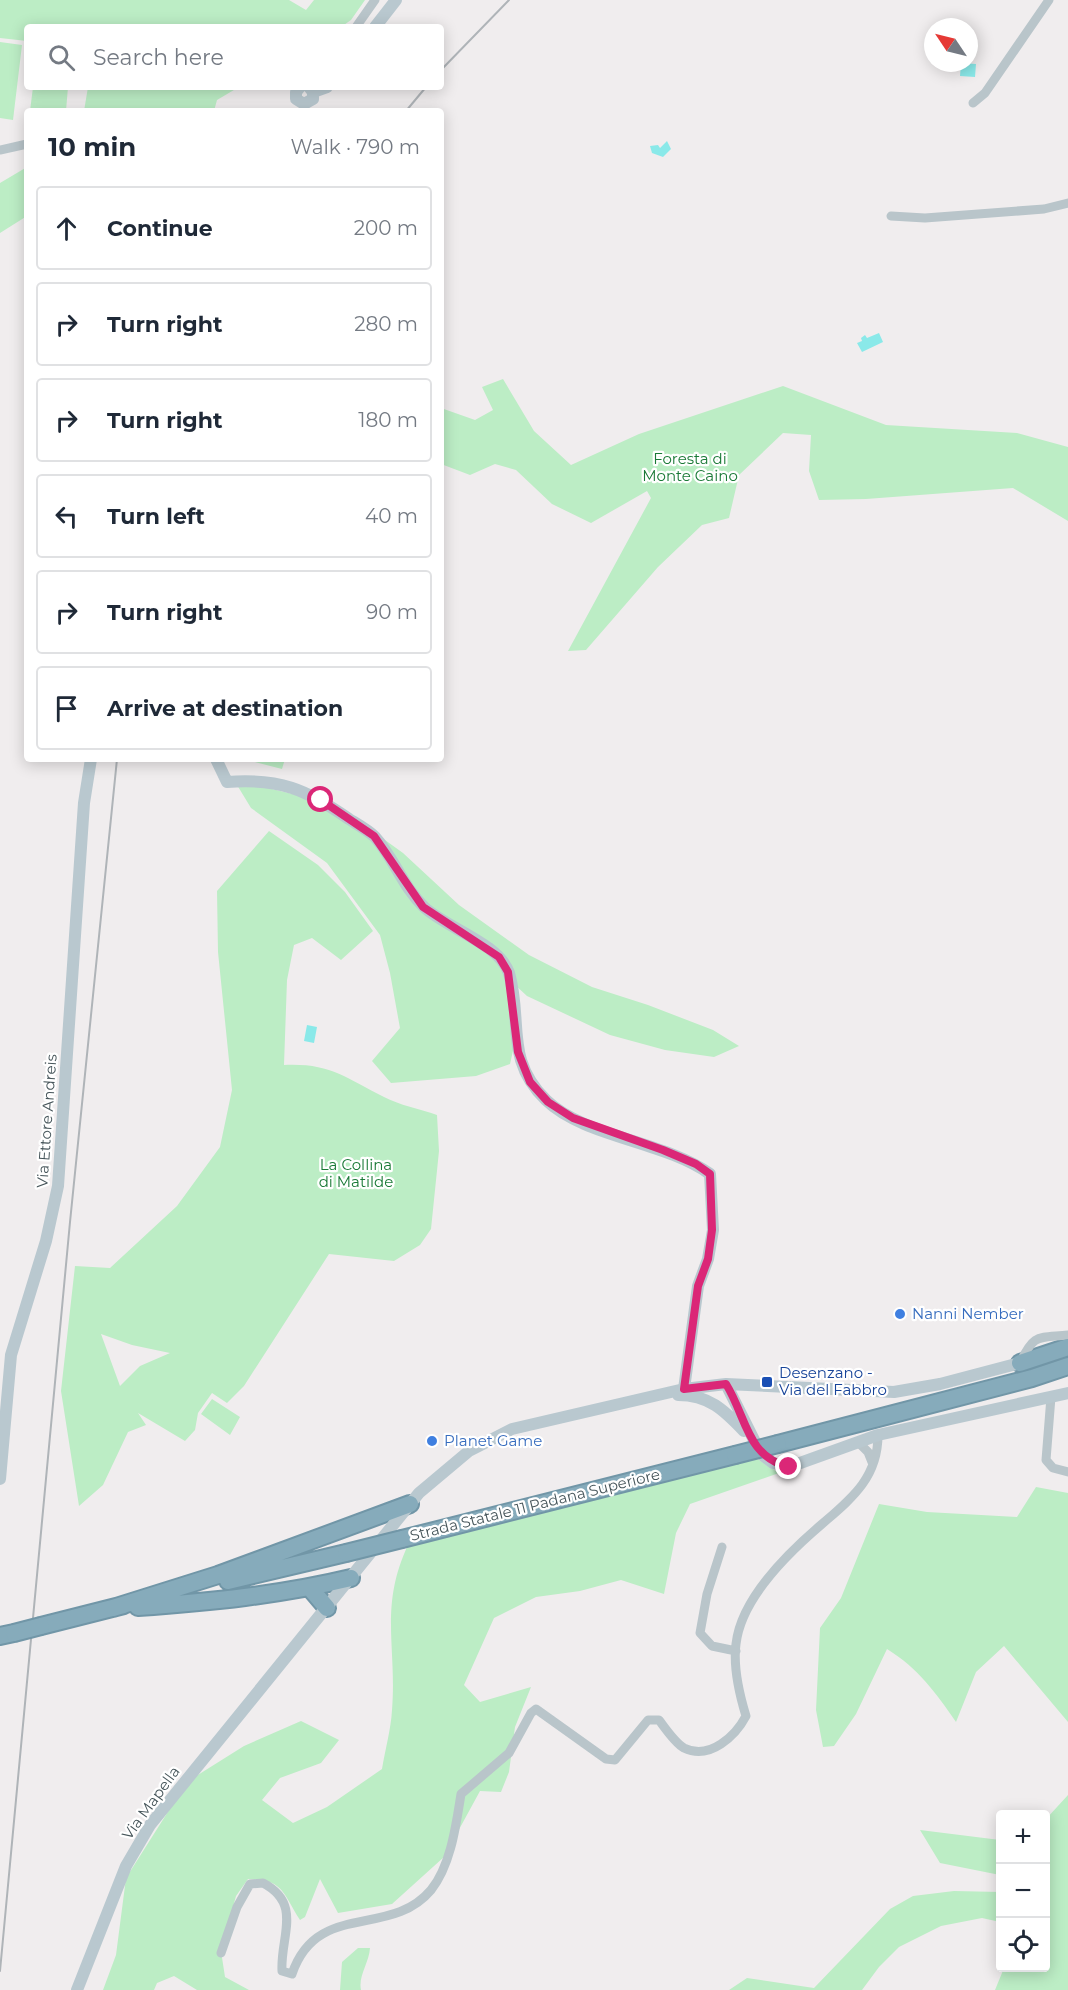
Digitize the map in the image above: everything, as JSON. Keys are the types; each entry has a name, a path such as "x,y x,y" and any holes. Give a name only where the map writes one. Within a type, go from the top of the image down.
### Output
{"highway":[{"path":"1020,1363 1068,1347"},
{"name":"Strada Statale 11 Padana Superiore","path":"7,1635 735,1455 1021,1381 1068,1366"},
{"path":"113,1608 218,1575 410,1504"},
{"path":"113,1608 217,1602 310,1588 351,1578"},
{"path":"310,1588 327,1608"}],"street":[{"path":"358,24 375,0"},
{"path":"377,24 396,0"},
{"path":"973,103 985,93 1049,0"},
{"path":"298,90 295,95 300,107 311,102 311,90"},
{"path":"0,150 24,145"},
{"path":"891,216 925,218 1044,209 1068,203"},
{"name":"Via Ettore Andreis","path":"0,1479 11,1355 46,1241 58,1186 84,803 91,762"},
{"path":"217,762 227,782 261,779 290,787 321,800 374,836 423,907 499,957 508,972 518,1052 530,1082 548,1102 573,1118 663,1150 696,1164 710,1174 712,1230 708,1259 698,1286 684,1389"},
{"path":"665,1395 684,1389 726,1384 894,1392 940,1384 1020,1363 1032,1341 1040,1336 1068,1335"},
{"path":"726,1384 751,1438"},
{"path":"724,1411 726,1384"},
{"path":"740,1410 746,1397 755,1387"},
{"path":"665,1395 702,1398 724,1411 751,1438 766,1458 789,1467 878,1435 1068,1393"},
{"name":"Via Mapella","path":"77,1990 126,1866 150,1825 266,1685 410,1504 448,1466 469,1451 512,1429 665,1395"},
{"path":"1051,1396 1046,1460 1053,1468 1068,1472"},
{"path":"221,1953 237,1907 250,1884 263,1883 281,1896 287,1912 282,1971 287,1974 292,1974 304,1948 320,1935 336,1927 404,1912 418,1903 432,1888 444,1865 456,1826 461,1794 509,1753 531,1713 536,1709 606,1760 615,1760 648,1720 659,1719 684,1748 700,1750 724,1743 738,1731 746,1716 740,1696 736,1642 749,1603 793,1552 859,1493 872,1462 878,1435"},
{"path":"858,1442 868,1452 872,1462"},
{"path":"722,1547 707,1594 700,1633 712,1646 736,1651"}],"green space":[{"path":"0,0 289,0 306,10 314,0 365,0 351,20 345,24 24,24 24,41 0,38"},
{"path":"0,42 22,45 13,120 0,118"},
{"path":"33,90 68,90 66,108 30,108"},
{"path":"88,90 234,90 217,100 215,108 84,108"},
{"path":"24,169 24,218 0,233 0,183"},
{"name":"Foresta di Monte Caino","path":"503,379 534,431 571,465 639,434 783,386 886,425 1017,433 1068,447 1068,521 1013,488 866,499 819,500 809,471 811,435 783,433 739,475 729,518 702,525 658,567 586,650 568,651 651,498 647,491 591,523 552,504 516,470 495,464 470,475 444,465 444,409 475,420 493,410 482,387"},
{"path":"255,762 284,762 282,769"},
{"path":"234,780 335,804 403,853 459,905 529,955 592,987 713,1030 739,1046 714,1057 665,1050 610,1035 527,996 513,983 519,1024 510,1064 476,1076 391,1083 372,1061 400,1028 380,935 327,863 251,808"},
{"name":"La Collina di Matilde","path":"269,831 318,865 345,892 373,931 341,960 312,938 294,945 287,980 284,1065 313,1066 325,1069 390,1100 437,1115 439,1151 431,1229 420,1245 394,1261 329,1254 244,1386 227,1403 212,1393 198,1413 195,1430 185,1441 138,1413 146,1425 128,1432 103,1485 79,1506 61,1391 75,1266 110,1268 177,1206 220,1147 232,1090 218,952 217,891","holes":["101,1334 132,1345 170,1353 140,1366 120,1386"]},
{"path":"212,1399 240,1417 230,1435 201,1414"},
{"path":"753,1456 779,1473 690,1504 676,1533 664,1594 621,1580 580,1591 536,1597 494,1618 464,1685 480,1702 531,1687 515,1727 509,1772 501,1792 480,1791 444,1857 392,1904 338,1913 320,1879 305,1917 300,1920 281,1889 276,1885 248,1879 236,1896 221,1951 225,1977 249,1990 197,1990 174,1976 157,1983 154,1990 103,1990 116,1955 126,1878 190,1777 193,1778 244,1746 301,1721 339,1740 321,1763 280,1778 262,1800 293,1823 327,1807 382,1769 392,1710 391,1627 394,1588 408,1545"},
{"path":"1036,1487 1068,1493 1068,1722 1004,1646 976,1672 956,1722 934,1691 917,1673 887,1649 856,1714 834,1746 823,1747 816,1710 820,1628 841,1598 879,1504 927,1512 1017,1517"},
{"path":"1068,1795 1068,1990 995,1990 1002,1972 1050,1972 1050,1815"},
{"path":"920,1830 996,1840 996,1874 940,1863"},
{"path":"954,1891 996,1892 996,1921 982,1918 941,1926 899,1947 879,1967 862,1990 729,1990 747,1978 814,1988 890,1909 913,1896"},
{"path":"358,1948 370,1948 361,1980 361,1990 340,1990 342,1962"}],"water":[{"path":"960,72 975,72 975,77 960,76"},
{"path":"667,141 671,149 663,157 652,153 650,146 658,145 660,148"},
{"path":"879,333 883,342 862,352 857,343 862,341 861,338 865,335 867,338"},
{"path":"307,1025 317,1027 314,1043 304,1041"}],"railway":[{"path":"444,67 509,0"},
{"path":"408,108 424,90"},
{"path":"0,1971 70,1222 117,762"}],"place":[{"name":"Nanni Nember","path":"900,1314"},
{"name":"Desenzano - Via del Fabbro","path":"767,1382"},
{"name":"Planet Game","path":"432,1441"}],"route":[{"path":"321,800 374,836 423,907 499,957 508,972 518,1052 530,1082 548,1102 573,1118 663,1150 696,1164 710,1174 713,1192 712,1230 708,1259 698,1286 684,1389 726,1384 736,1400 744,1425 761,1454 773,1463 789,1467"}]}
